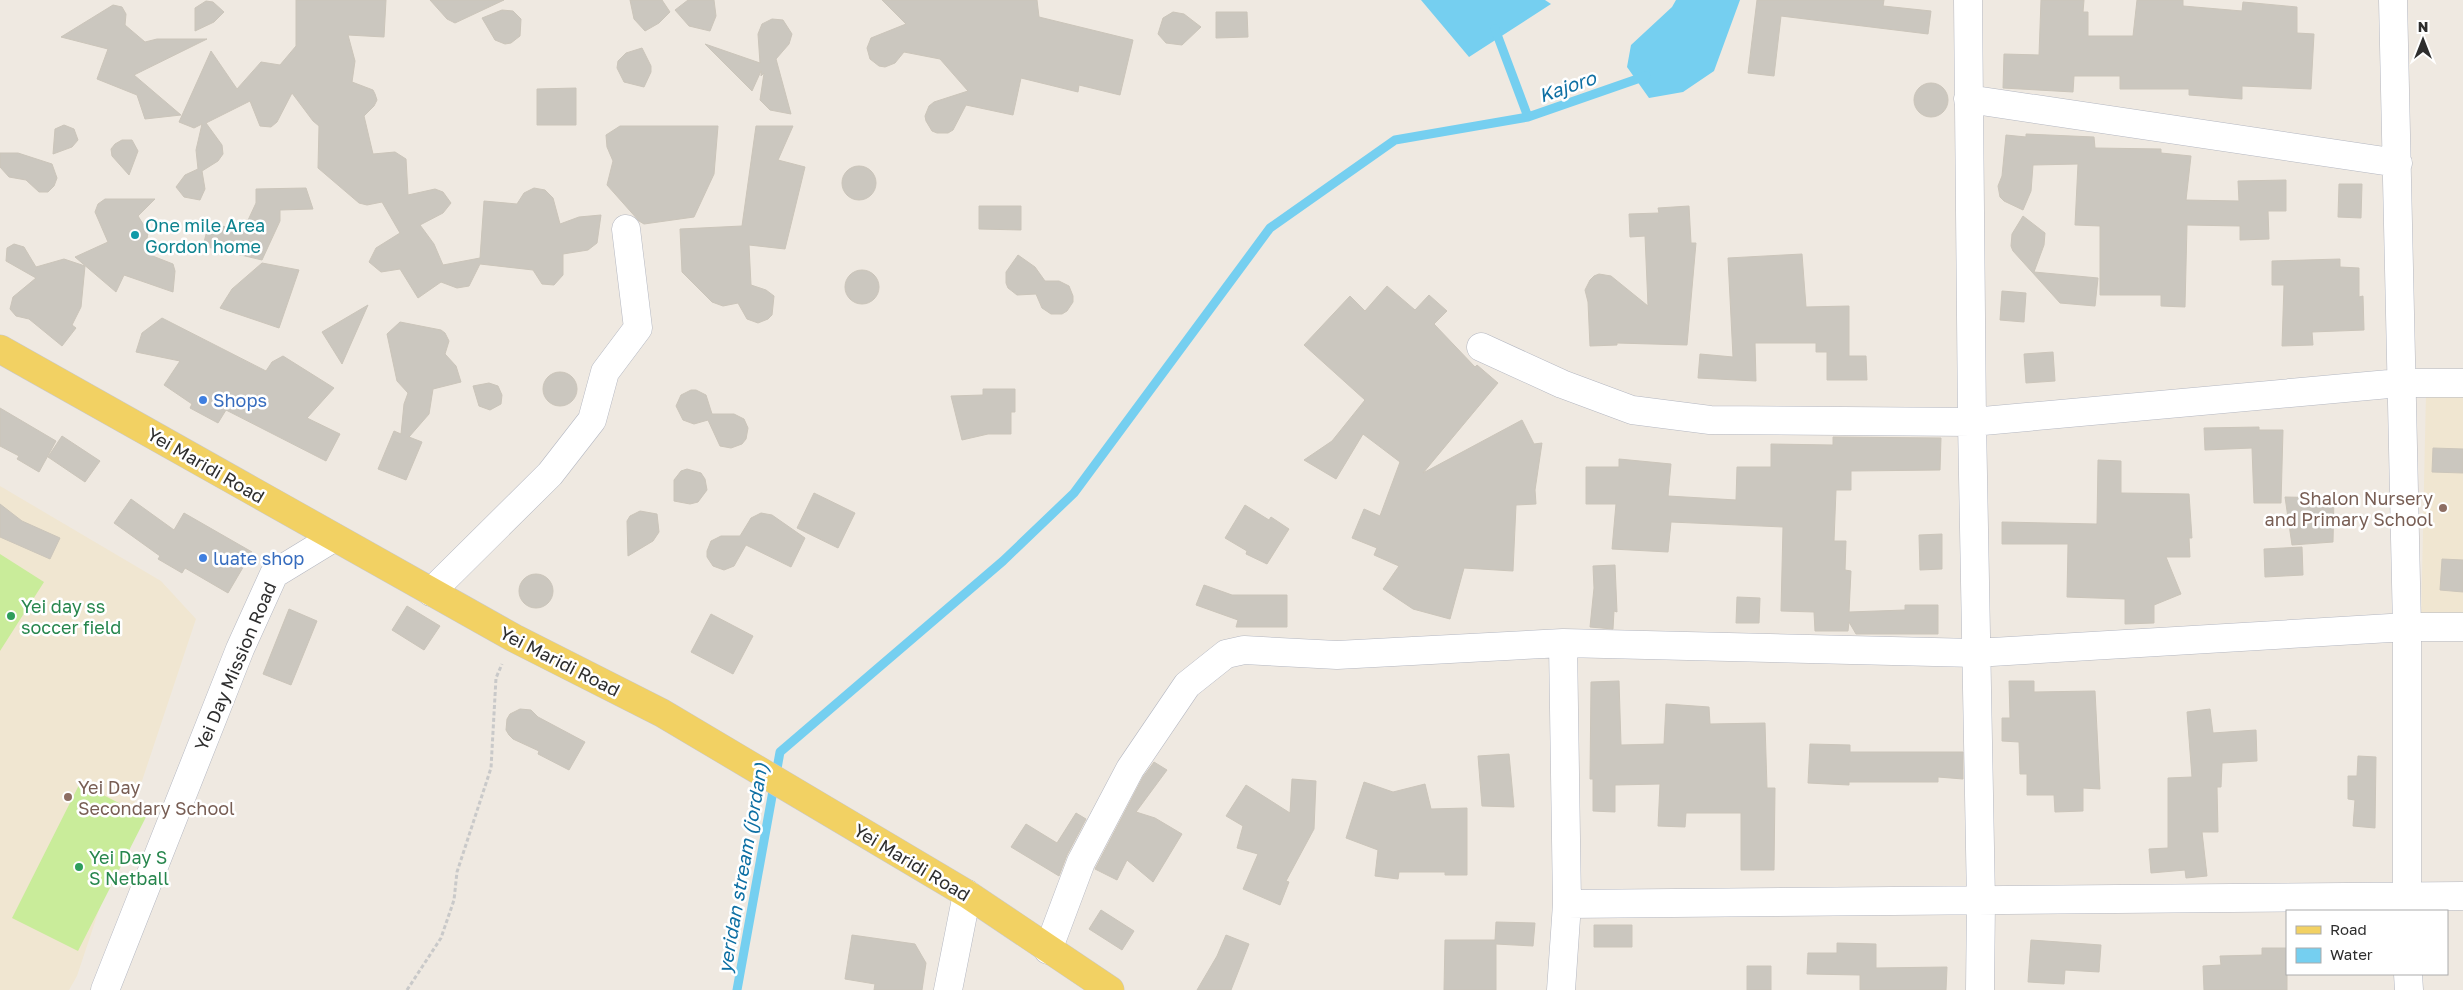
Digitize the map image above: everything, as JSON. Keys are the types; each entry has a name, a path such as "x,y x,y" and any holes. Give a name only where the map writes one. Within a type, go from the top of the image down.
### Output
{"main road":[{"name":"Yei Maridi Road","path":"0,349 333,538 514,638 662,712 967,894 1110,990"}],"street":[{"path":"1968,0 1972,422 1981,900 1980,990"},
{"path":"2393,0 2398,162 2400,383 2407,627 2407,904"},
{"path":"1968,99 2398,162"},
{"path":"431,592 550,474 592,420 605,372 638,328 626,229"},
{"path":"1481,347 1562,384 1632,410 1720,420 1972,422 2400,383 2463,384"},
{"name":"Yei Day Mission Road","path":"105,990 236,658 274,574 333,538"},
{"path":"1048,950 1081,862 1130,769 1187,686 1226,654 1244,650 1355,654 1563,644 1976,653 2407,627 2463,627"},
{"path":"1561,990 1567,904 1563,644"},
{"path":"948,990 967,894"},
{"path":"1567,904 1981,900 2407,904 2463,896"},
{"path":"2408,975 2409,990"}],"path":[{"path":"407,990 441,938 454,900 457,872 491,768 496,678 514,638"}],"shaded area":[{"name":"Shalon Nursery and Primary School","path":"2426,393 2463,394 2463,621 2421,622"},
{"name":"Yei Day Secondary School","path":"0,486 161,581 196,619 77,976 69,990 0,990"}],"green space":[{"name":"Yei day ss soccer field","path":"0,554 44,582 0,651"},
{"name":"Yei Day S S Netball","path":"80,783 146,817 78,951 12,918"}],"water":[{"path":"1421,0 1545,0 1551,4 1469,57"},
{"path":"1676,0 1740,0 1714,71 1683,92 1649,98 1627,67 1631,45 1672,7"}],"building":[{"path":"296,0 386,0 384,37 348,35 355,61 352,82 373,90 377,100 364,116 373,154 395,152 406,159 408,195 435,189 443,192 451,203 443,213 420,225 434,244 443,265 480,258 484,201 517,204 524,193 534,188 545,190 553,198 560,224 579,217 601,215 597,243 588,250 563,254 563,275 554,285 542,284 533,270 480,264 469,286 457,288 441,282 418,298 400,269 381,272 369,262 376,248 400,233 382,202 367,205 359,203 318,168 319,126 292,93 277,122 271,127 260,126 250,101 206,123 222,145 223,154 218,161 202,171 205,189 200,200 184,197 176,187 185,175 198,169 196,150 202,124 194,128 179,122 211,51 237,89 261,62 280,65 296,46"},
{"path":"430,0 504,0 455,23 447,19"},
{"path":"630,0 662,0 670,12 659,23 645,31 634,19"},
{"path":"688,0 714,0 716,16 710,31 689,26 675,10"},
{"path":"882,0 1037,0 1039,17 1133,40 1120,95 1079,85 1078,92 1021,78 1013,115 966,105 953,130 948,133 937,133 932,131 926,121 925,116 929,106 934,102 968,91 940,59 904,52 895,63 885,67 879,66 870,59 867,48 871,38 906,24"},
{"path":"1757,0 1884,0 1883,6 1931,11 1928,34 1781,16 1774,76 1748,73"},
{"path":"2041,0 2084,0 2083,12 2088,12 2088,36 2133,36 2137,0 2183,0 2183,6 2242,11 2243,2 2297,7 2297,33 2314,34 2311,89 2242,86 2242,99 2189,95 2189,89 2120,89 2120,76 2074,76 2073,92 2003,88 2004,54 2039,55"},
{"path":"206,1 213,2 224,12 214,22 195,31 195,8"},
{"path":"113,5 122,7 126,14 125,25 145,42 157,39 207,39 134,75 181,115 145,119 137,95 97,79 108,49 61,37"},
{"path":"502,10 513,11 521,19 520,36 511,43 505,44 495,40 482,18"},
{"path":"1173,12 1184,14 1201,27 1182,45 1166,43 1158,34 1163,18"},
{"path":"1216,12 1247,12 1248,37 1216,38"},
{"path":"772,19 783,20 792,34 789,44 776,59 791,114 770,110 760,100 764,73 761,76 761,71 752,91 705,44 760,63 758,34 762,24"},
{"path":"642,48 651,66 651,72 644,87 624,82 617,68 618,61 626,53"},
{"path":"1931,83 1938,84 1943,88 1947,93 1947,107 1943,112 1938,116 1931,117 1924,116 1919,112 1915,107 1914,100 1915,93 1919,88 1924,84"},
{"path":"576,88 576,125 537,125 537,89"},
{"path":"64,125 74,129 78,140 72,147 53,154 55,129"},
{"path":"620,126 718,126 714,174 694,217 644,224 639,221 607,185 613,161 607,147 606,135"},
{"path":"756,126 793,126 778,160 805,167 785,249 749,245 751,285 766,290 774,296 772,315 758,323 747,319 738,303 723,306 712,302 682,272 680,229 742,226"},
{"path":"2026,134 2094,137 2095,148 2161,149 2161,153 2191,156 2186,200 2239,201 2238,181 2286,180 2286,211 2268,211 2269,239 2240,240 2240,226 2187,225 2185,307 2161,306 2161,295 2100,295 2100,226 2075,225 2078,164 2033,165 2031,191 2023,210 2004,201 2000,197 1998,186 2002,176 2006,135 2026,137"},
{"path":"122,140 132,140 138,151 129,175 112,156 111,149"},
{"path":"0,153 18,153 52,164 57,178 54,186 48,192 39,192 26,180 9,177 0,167"},
{"path":"859,166 866,167 871,171 875,176 875,190 871,195 866,199 859,200 852,199 847,195 843,190 842,183 843,176 847,171 852,167"},
{"path":"2339,184 2362,184 2361,218 2338,217"},
{"path":"306,188 313,209 280,210 280,221 262,260 203,246 209,223 243,231 256,203 256,189"},
{"path":"105,199 155,199 138,216 148,232 145,253 173,264 175,271 173,292 124,275 116,292 75,257 108,242 95,212 98,204"},
{"path":"979,206 1021,206 1021,230 979,229"},
{"path":"1689,206 1691,243 1696,243 1687,345 1617,343 1617,345 1590,346 1588,302 1585,290 1594,276 1599,274 1611,276 1648,306 1645,236 1630,237 1629,214 1659,213 1658,208"},
{"path":"2023,216 2045,233 2044,245 2034,272 2098,278 2095,306 2060,303 2013,251 2011,246 2012,234"},
{"path":"14,244 24,247 36,267 64,259 85,266 81,307 72,325 76,328 62,346 29,319 16,316 10,309 13,297 36,278 6,261 7,248"},
{"path":"1802,254 1806,307 1849,306 1849,356 1866,356 1867,380 1827,380 1827,352 1816,352 1816,343 1755,343 1756,381 1698,378 1700,354 1733,357 1728,258"},
{"path":"1018,255 1035,267 1045,281 1059,281 1069,286 1073,302 1067,311 1062,314 1051,314 1042,308 1036,294 1017,295 1008,288 1006,272"},
{"path":"2340,259 2340,267 2359,268 2359,297 2363,296 2364,330 2312,332 2313,345 2282,346 2284,285 2272,285 2272,261"},
{"path":"262,263 299,270 279,328 220,308 232,289"},
{"path":"862,270 874,275 879,287 874,299 862,304 850,299 845,287 850,275"},
{"path":"1387,286 1415,310 1429,295 1447,311 1434,324 1475,367 1477,365 1498,383 1423,473 1522,420 1534,444 1542,443 1535,490 1536,504 1516,505 1513,571 1464,568 1450,619 1413,609 1383,589 1399,566 1374,555 1377,548 1352,538 1364,509 1380,516 1400,462 1363,434 1336,479 1304,460 1332,441 1365,400 1304,345 1350,296 1365,311"},
{"path":"2002,291 2026,293 2024,322 2000,320"},
{"path":"368,305 342,364 322,332"},
{"path":"162,318 266,371 272,362 283,356 334,388 307,418 340,434 326,461 226,410 218,423 190,408 192,404 164,385 180,361 136,352 142,333"},
{"path":"400,322 441,330 445,333 449,341 445,354 456,366 461,382 433,389 429,414 409,437 422,442 406,480 378,469 394,431 401,434 404,404 408,393 397,381 387,334"},
{"path":"2053,352 2055,381 2026,383 2024,354"},
{"path":"560,372 572,377 577,389 572,401 560,406 548,401 543,389 548,377"},
{"path":"489,383 498,386 502,395 501,404 490,410 479,406 473,386"},
{"path":"983,389 1015,389 1015,412 1011,412 1011,434 988,434 962,440 951,396 983,395"},
{"path":"691,390 696,390 706,395 712,414 734,414 744,419 748,428 746,439 742,444 731,448 720,446 708,420 694,424 683,420 676,406 681,395"},
{"path":"0,408 56,441 39,472 17,459 19,456 0,446"},
{"path":"2259,427 2259,430 2283,430 2281,503 2254,503 2252,448 2205,450 2204,428"},
{"path":"62,436 100,461 85,482 48,457"},
{"path":"1833,437 1941,438 1940,470 1851,471 1851,490 1836,490 1834,541 1846,541 1845,570 1851,571 1849,612 1905,610 1905,605 1938,605 1938,634 1856,634 1849,622 1848,631 1815,631 1814,612 1781,611 1783,527 1671,522 1668,552 1612,549 1616,504 1586,504 1586,467 1619,467 1619,459 1671,464 1668,496 1736,500 1737,467 1771,467 1771,444 1833,445"},
{"path":"2433,448 2463,449 2463,473 2432,472"},
{"path":"2098,460 2121,461 2121,493 2189,494 2192,538 2189,538 2190,557 2166,557 2181,594 2154,605 2154,623 2125,624 2125,599 2067,597 2068,544 2002,544 2002,522 2097,524"},
{"path":"687,469 701,473 705,479 707,490 698,502 690,504 674,501 674,480 681,471"},
{"path":"814,493 855,513 838,548 797,528"},
{"path":"2285,497 2334,498 2333,542 2292,545"},
{"name":"luate shop","path":"131,499 174,530 184,513 252,552 228,593 185,568 182,573 158,559 160,556 114,523"},
{"path":"0,504 22,521 60,538 50,559 0,537"},
{"path":"1245,505 1269,520 1271,517 1289,529 1267,564 1246,554 1247,551 1225,538"},
{"path":"640,511 657,514 659,532 653,541 628,556 627,521 630,516"},
{"path":"761,513 772,515 805,538 791,567 746,545 734,566 724,570 713,566 707,557 711,541 721,536 740,536 751,518"},
{"path":"1942,534 1942,569 1920,570 1919,535"},
{"path":"2302,547 2303,575 2265,577 2264,549"},
{"path":"2442,559 2463,560 2463,592 2440,590"},
{"path":"1615,565 1617,612 1614,611 1613,629 1590,627 1594,588 1593,566"},
{"path":"536,574 548,579 553,591 548,603 536,608 524,603 519,591 524,579"},
{"path":"1204,585 1232,595 1287,595 1287,627 1236,627 1238,620 1196,605"},
{"path":"1737,597 1760,598 1759,623 1736,623"},
{"path":"407,606 440,626 424,650 392,630"},
{"path":"289,609 317,621 291,685 263,674"},
{"path":"711,614 753,636 733,674 691,652"},
{"path":"1619,681 1621,745 1664,744 1666,704 1709,707 1710,724 1765,723 1767,788 1775,788 1774,870 1741,870 1741,813 1686,813 1685,827 1658,826 1660,784 1615,785 1615,812 1593,811 1593,779 1590,779 1591,682"},
{"path":"2009,681 2034,681 2034,692 2095,691 2100,789 2083,788 2083,811 2055,812 2054,795 2027,795 2027,774 2020,774 2019,742 2002,741 2002,718 2010,718"},
{"path":"520,709 531,710 538,717 585,742 569,770 538,754 539,751 513,739 509,735 506,730 507,719 510,714"},
{"path":"2210,709 2213,733 2256,730 2257,761 2222,763 2221,787 2217,787 2218,832 2202,832 2207,876 2186,878 2185,870 2151,873 2149,849 2168,848 2168,778 2192,777 2187,712"},
{"path":"1810,744 1850,745 1850,752 1963,752 1963,779 1938,777 1938,782 1849,782 1849,785 1808,783"},
{"path":"1509,754 1514,807 1482,806 1478,756"},
{"path":"2358,756 2376,757 2375,828 2353,826 2355,800 2348,799 2348,776 2357,776"},
{"path":"1154,762 1167,770 1136,812 1155,818 1182,834 1153,882 1127,860 1117,880 1095,869 1143,777"},
{"path":"1292,779 1316,781 1314,829 1286,881 1289,882 1280,905 1243,889 1258,854 1237,848 1243,826 1226,816 1246,785 1290,813"},
{"path":"1364,782 1393,792 1425,784 1431,809 1467,808 1467,875 1445,875 1445,872 1399,872 1398,879 1375,876 1378,850 1346,838"},
{"path":"1076,813 1086,819 1067,855 1059,876 1011,847 1026,824 1057,843"},
{"path":"1101,910 1134,931 1122,950 1089,929"},
{"path":"1496,922 1535,923 1533,946 1496,944 1496,990 1444,990 1445,940 1495,940"},
{"path":"1594,925 1632,925 1632,947 1594,947"},
{"path":"852,935 915,944 926,963 922,990 874,990 875,984 845,979"},
{"path":"1226,935 1249,944 1231,990 1197,990 1217,956"},
{"path":"2031,940 2101,945 2099,972 2065,970 2064,984 2028,982"},
{"path":"1837,943 1876,944 1876,968 1947,967 1946,990 1860,990 1860,975 1807,974 1808,953 1837,953"},
{"path":"2262,948 2286,948 2287,990 2204,990 2203,966 2221,965 2220,956 2262,955"},
{"path":"1747,966 1771,966 1771,990 1747,990"}],"waterway":[{"name":"Kajoro","path":"1495,29 1528,117"},
{"name":"yeridan stream (jordan)","path":"737,990 780,752 1003,561 1074,493 1270,228 1395,140 1528,117 1646,76"}],"place":[{"name":"One mile Area Gordon home","path":"135,235"},
{"name":"Shops","path":"203,400"},
{"name":"Shalon Nursery and Primary School","path":"2443,508"},
{"name":"luate shop","path":"203,558"},
{"name":"Yei day ss soccer field","path":"11,616"},
{"name":"Yei Day Secondary School","path":"68,797"},
{"name":"Yei Day S S Netball","path":"79,867"}]}
